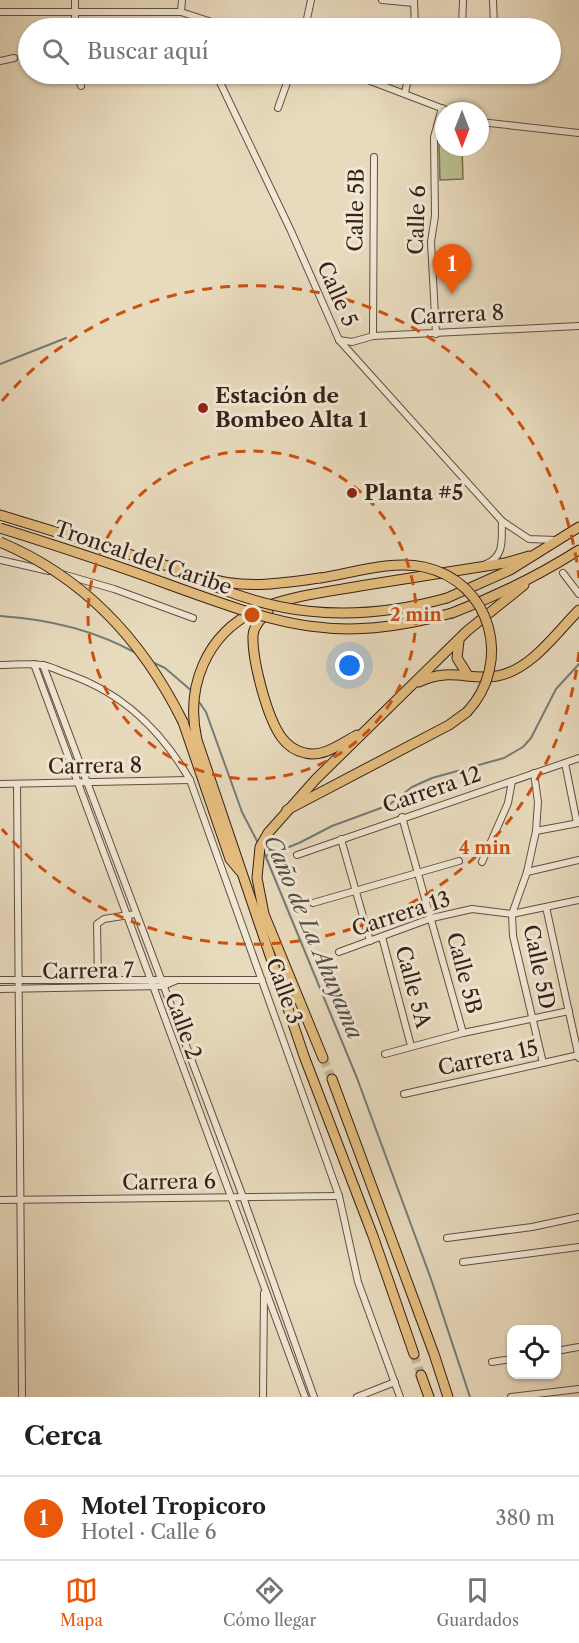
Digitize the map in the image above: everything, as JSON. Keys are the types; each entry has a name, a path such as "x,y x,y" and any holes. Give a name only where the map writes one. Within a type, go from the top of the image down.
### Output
{"main road":[{"name":"Troncal del Caribe","path":"0,514 176,568 234,596 315,613 387,611 447,598 510,570 579,527"},
{"name":"Troncal del Caribe","path":"0,528 173,586 224,606 299,627 357,630 403,626 452,613 492,598 546,571"},
{"path":"0,542 56,571 105,610 150,665 183,722 230,859 240,871"},
{"path":"323,1059 264,914 258,890 257,863 260,847 287,810 460,640 519,588 579,550"},
{"path":"414,1354 240,871 197,740 193,708 196,681 216,641 240,620 258,610 307,596 476,568 537,554"},
{"path":"176,568 238,586 261,586 399,566 417,566 436,571 460,586 474,599 484,614 490,632 493,658 490,675 478,699 467,712 449,725 287,810"},
{"path":"273,605 261,619 253,634 270,715 281,737 290,747 307,754 321,753 368,728"},
{"path":"412,686 429,678 448,674 497,676 513,671 531,659 579,610"},
{"path":"460,640 457,658 467,674"},
{"path":"332,1079 431,1343 448,1397"},
{"path":"421,1375 429,1397"}],"street":[{"path":"75,0 75,18"},
{"path":"181,12 182,0"},
{"path":"307,18 311,0"},
{"path":"382,0 414,2 415,18"},
{"path":"462,18 463,0"},
{"path":"493,0 494,18"},
{"path":"0,12 181,12 201,18"},
{"path":"0,61 14,58"},
{"name":"Calle 5","path":"221,84 291,231 339,340 502,520 529,539 549,542 558,539"},
{"path":"278,108 286,84"},
{"path":"380,84 435,105"},
{"path":"405,93 407,84"},
{"path":"489,123 579,133"},
{"name":"Calle 6","path":"435,133 435,216 431,242 436,334"},
{"name":"Calle 5B","path":"373,336 371,214 374,157"},
{"name":"Carrera 8","path":"339,340 352,342 373,336 579,326"},
{"path":"476,568 491,562 498,555 503,536 502,520"},
{"path":"0,560 76,577 190,616"},
{"path":"563,573 579,594"},
{"name":"Calle 2","path":"34,664 151,987 305,1397"},
{"name":"Calle 3","path":"0,665 43,665 83,679 129,705 151,724 177,757 190,780 339,1196 358,1282 400,1397"},
{"name":"Calle 2","path":"43,665 243,1197 314,1397"},
{"name":"Carrera 12","path":"297,855 579,758"},
{"path":"536,831 578,823 565,763"},
{"name":"Calle 5D","path":"534,773 538,802 536,831 528,872 512,914 513,936 543,1063"},
{"name":"Carrera 8","path":"0,784 190,780"},
{"path":"482,862 508,803 512,781"},
{"path":"17,784 22,1397"},
{"name":"Calle 5B","path":"402,817 463,1034"},
{"path":"341,839 370,941"},
{"path":"528,872 579,860"},
{"path":"313,903 459,861"},
{"name":"Carrera 13","path":"339,952 432,918 472,909 512,914 579,900"},
{"path":"546,907 579,1056"},
{"name":"Carrera 7","path":"98,979 97,924 104,919 135,914"},
{"name":"Calle 5A","path":"382,937 411,1046"},
{"name":"Carrera 7","path":"0,980 159,978 176,981 262,980"},
{"name":"Carrera 7","path":"0,989 151,987 163,986 176,981"},
{"path":"385,1054 411,1046 569,1011"},
{"path":"571,1023 579,1021"},
{"name":"Carrera 15","path":"404,1094 579,1056"},
{"name":"Carrera 6","path":"0,1200 339,1196"},
{"path":"447,1238 532,1227 579,1217"},
{"path":"463,1262 579,1247"},
{"path":"263,1397 264,1288"},
{"path":"561,1350 579,1347"},
{"path":"492,1362 507,1360"},
{"path":"357,1397 394,1382"},
{"path":"511,1397 579,1389"}],"green space":[{"path":"439,156 462,156 463,179 440,180"}],"waterway":[{"path":"0,364 66,338"},
{"name":"Caño de La Ahuyama","path":"0,616 70,627 104,638 136,653"},
{"name":"Caño de La Ahuyama","path":"152,662 165,668 193,692"},
{"path":"266,856 299,843 332,826 389,805 412,787 432,778 504,758 523,747 531,738 556,689 579,664"},
{"name":"Caño de La Ahuyama","path":"197,699 206,712 242,812 258,843"},
{"name":"Caño de La Ahuyama","path":"263,850 357,1078 431,1279 470,1397"}],"tunnel":[{"path":"323,1058 332,1079"},
{"path":"414,1354 421,1375"}],"place":[{"name":"Motel Tropicoro","path":"452,294"},
{"name":"Estación de Bombeo Alta 1","path":"203,408"},
{"name":"Planta #5","path":"352,493"}]}
